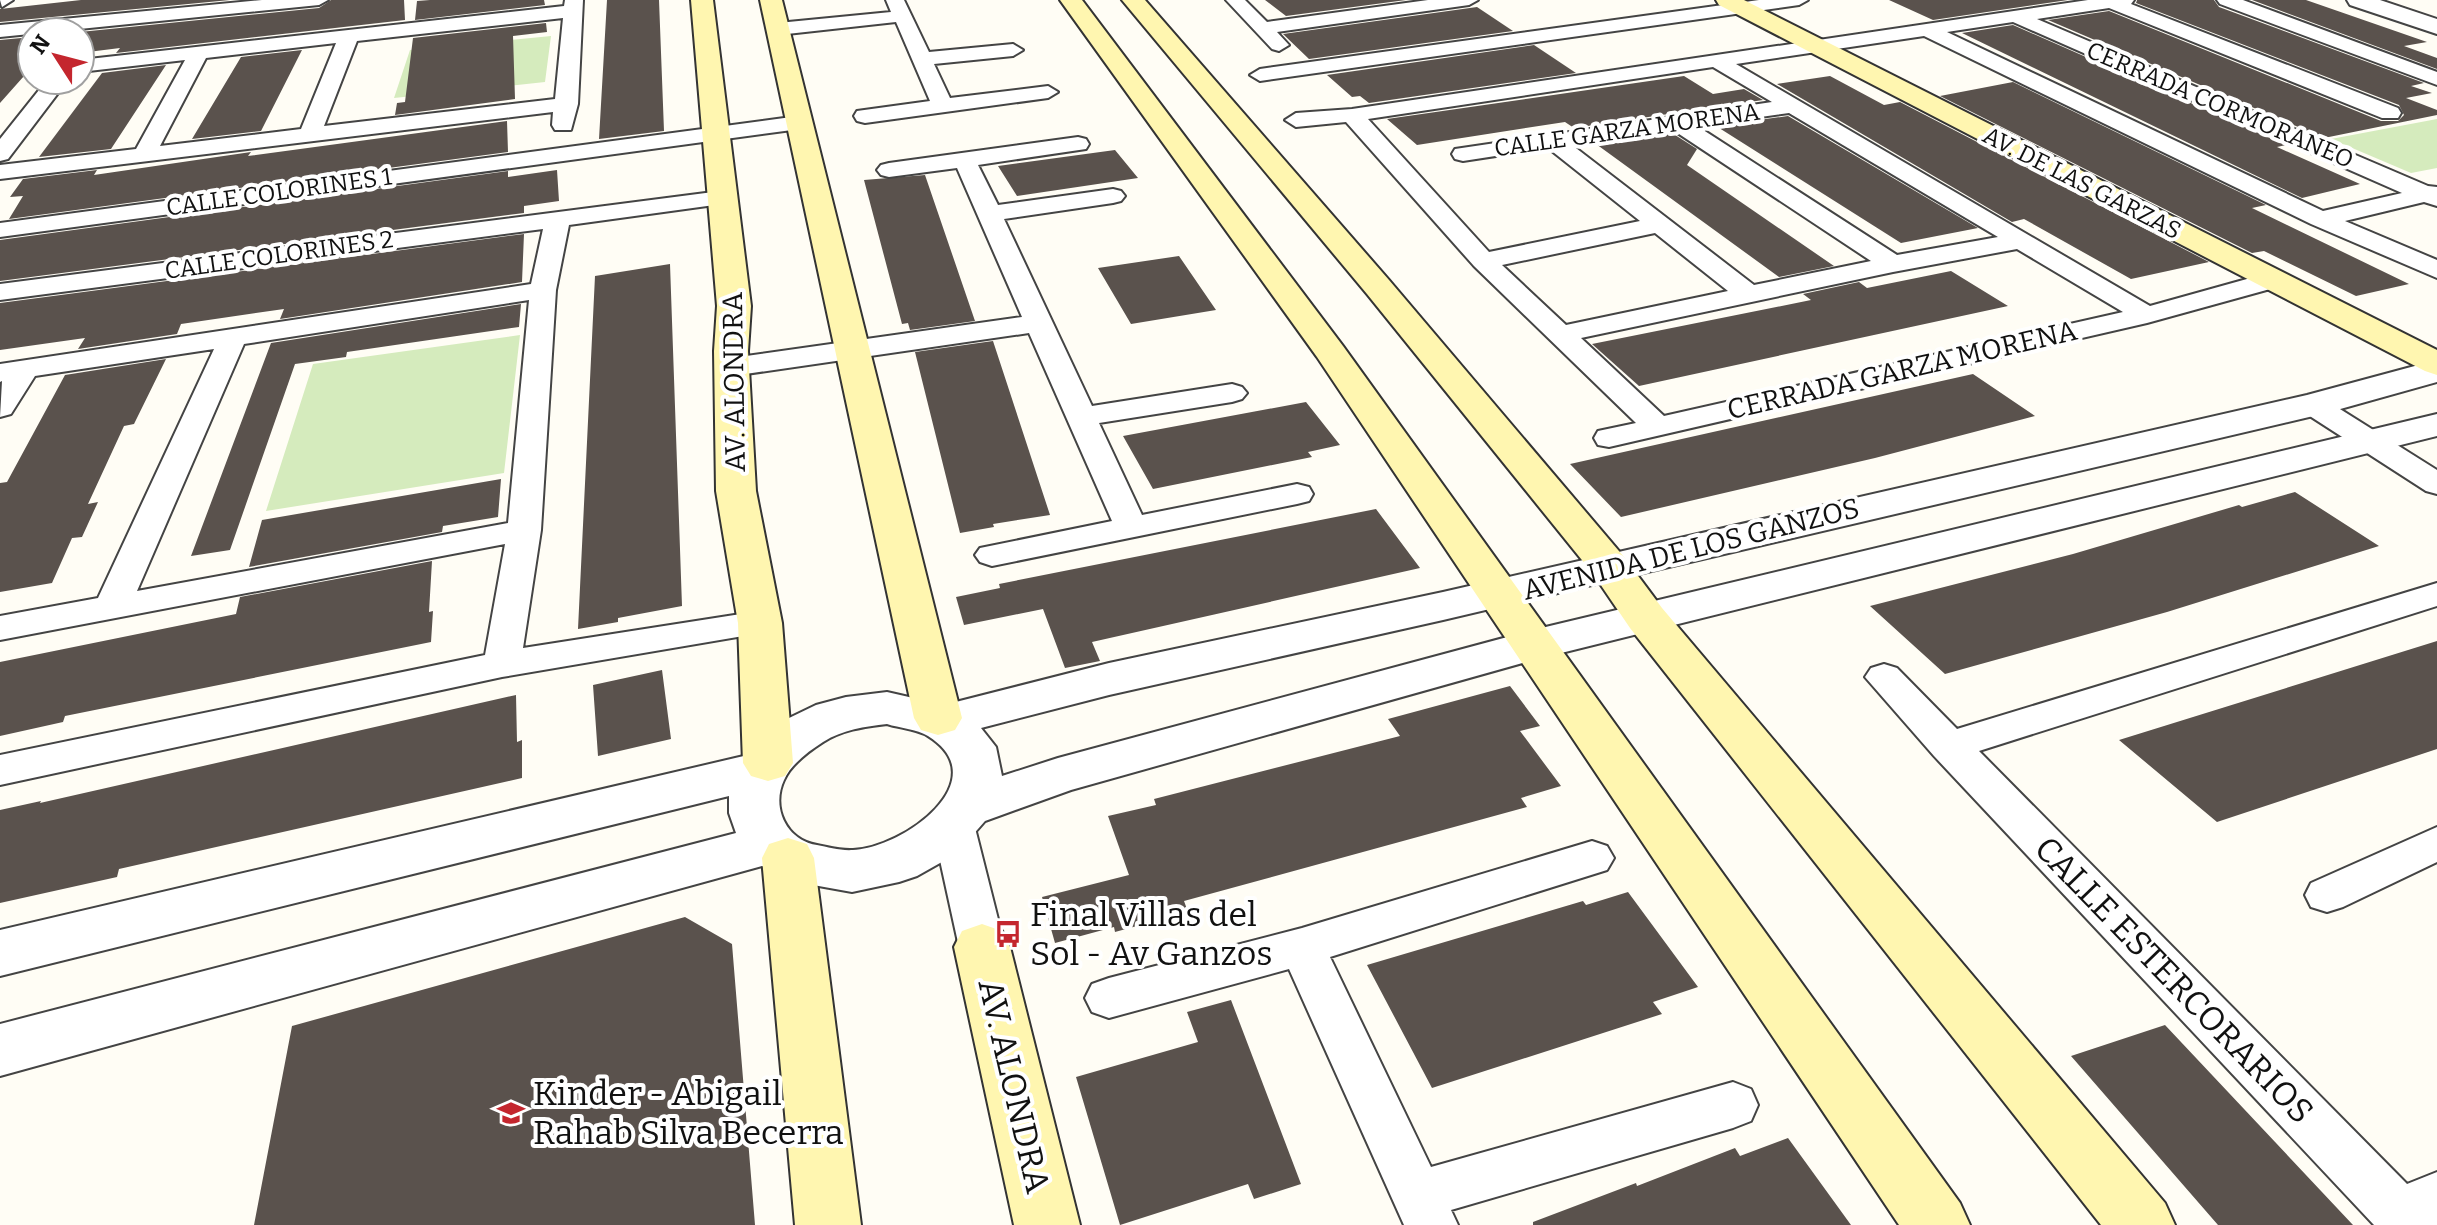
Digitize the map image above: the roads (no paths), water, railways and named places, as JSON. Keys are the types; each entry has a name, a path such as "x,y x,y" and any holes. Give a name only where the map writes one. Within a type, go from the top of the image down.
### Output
{"main road":[{"name":"AV. ALONDRA","path":"702,0 700,135 709,199 734,306 732,367 736,491 760,623 766,766"},
{"path":"1071,0 1331,353 1937,1225"},
{"path":"1133,0 1378,287 1609,566 1646,618 2142,1225"},
{"name":"AV. DE LAS GARZAS","path":"1743,4 1806,48 2262,284 2437,364"},
{"path":"774,14 799,123 865,348 941,720"},
{"path":"779,851 828,1225"},
{"name":"AV. ALONDRA","path":"982,947 1047,1225"}],"street":[{"path":"0,31 319,0"},
{"path":"1235,0 1300,69"},
{"path":"1360,0 1377,12"},
{"path":"1264,28 1469,0"},
{"path":"1260,75 1639,22 1743,4 1799,0"},
{"path":"2226,0 2437,79"},
{"path":"2358,0 2437,27"},
{"name":"CERRADA CORMORANEO","path":"1806,48 2117,1 2390,113"},
{"path":"96,64 349,36 574,6 567,104 558,154"},
{"path":"1613,7 1639,22"},
{"path":"774,14 815,25 899,8 943,106"},
{"name":"CERRADA CORMORANEO","path":"2015,16 2433,195"},
{"path":"96,32 105,21"},
{"name":"CERRADA CORMORANEO","path":"1925,29 2320,219 2437,270"},
{"name":"CALLE COLORINES 1","path":"310,135 349,36"},
{"path":"1296,120 1352,115 1806,48"},
{"path":"922,59 1013,50"},
{"path":"144,155 199,53"},
{"name":"CERRADA GARZA MORENA","path":"1717,61 2147,315"},
{"path":"865,116 1048,92"},
{"path":"0,154 45,96"},
{"name":"CALLE COLORINES 1","path":"0,172 567,104"},
{"name":"CALLE GARZA MORENA","path":"1463,154 1791,106"},
{"path":"1352,115 1483,261 1656,425"},
{"path":"1676,122 1893,264"},
{"name":"CALLE COLORINES 1","path":"0,230 799,123"},
{"path":"1554,142 1751,296"},
{"path":"889,170 1078,144"},
{"path":"964,158 1132,529"},
{"name":"CERRADA CORMORANEO","path":"2320,219 2433,195"},
{"path":"989,214 1113,196"},
{"name":"CALLE COLORINES 2","path":"0,292 709,199"},
{"path":"502,664 524,530 543,290 558,218"},
{"path":"1483,261 1659,225"},
{"path":"1562,334 1893,264 2020,241"},
{"name":"CERRADA GARZA MORENA","path":"1609,438 2147,315 2262,284"},
{"path":"0,408 12,371 543,290"},
{"path":"732,367 1039,323"},
{"path":"112,607 233,337"},
{"name":"AVENIDA DE LOS GANZOS","path":"941,720 1025,698 1497,596 1609,566 2313,405 2437,371"},
{"path":"1082,417 1232,393"},
{"path":"2313,405 2437,484"},
{"name":"AVENIDA DE LOS GANZOS","path":"962,817 1058,776 1533,645 2437,425"},
{"path":"992,555 1297,494"},
{"path":"0,628 524,530"},
{"path":"1948,746 2437,594"},
{"path":"0,770 502,664 760,623"},
{"name":"CALLE ESTERCORARIOS","path":"1884,677 1948,746 2415,1212"},
{"path":"887,708 914,711 941,720 957,730 971,746 978,765 977,786 962,817 932,845 905,859 875,868 844,871 814,867 779,851 757,826 753,805 757,784 766,766 785,744 833,717 887,708"},
{"path":"0,953 766,766"},
{"path":"962,817 982,947"},
{"path":"2327,895 2437,843"},
{"path":"0,1050 779,851"},
{"path":"1109,998 1302,947 1592,858"},
{"path":"1302,947 1424,1210 1733,1105"}],"place":[{"name":"Final Villas del Sol - Av Ganzos","path":"1008,934"},
{"name":"Kinder - Abigail Rahab Silva Becerra","path":"511,1113"}]}
